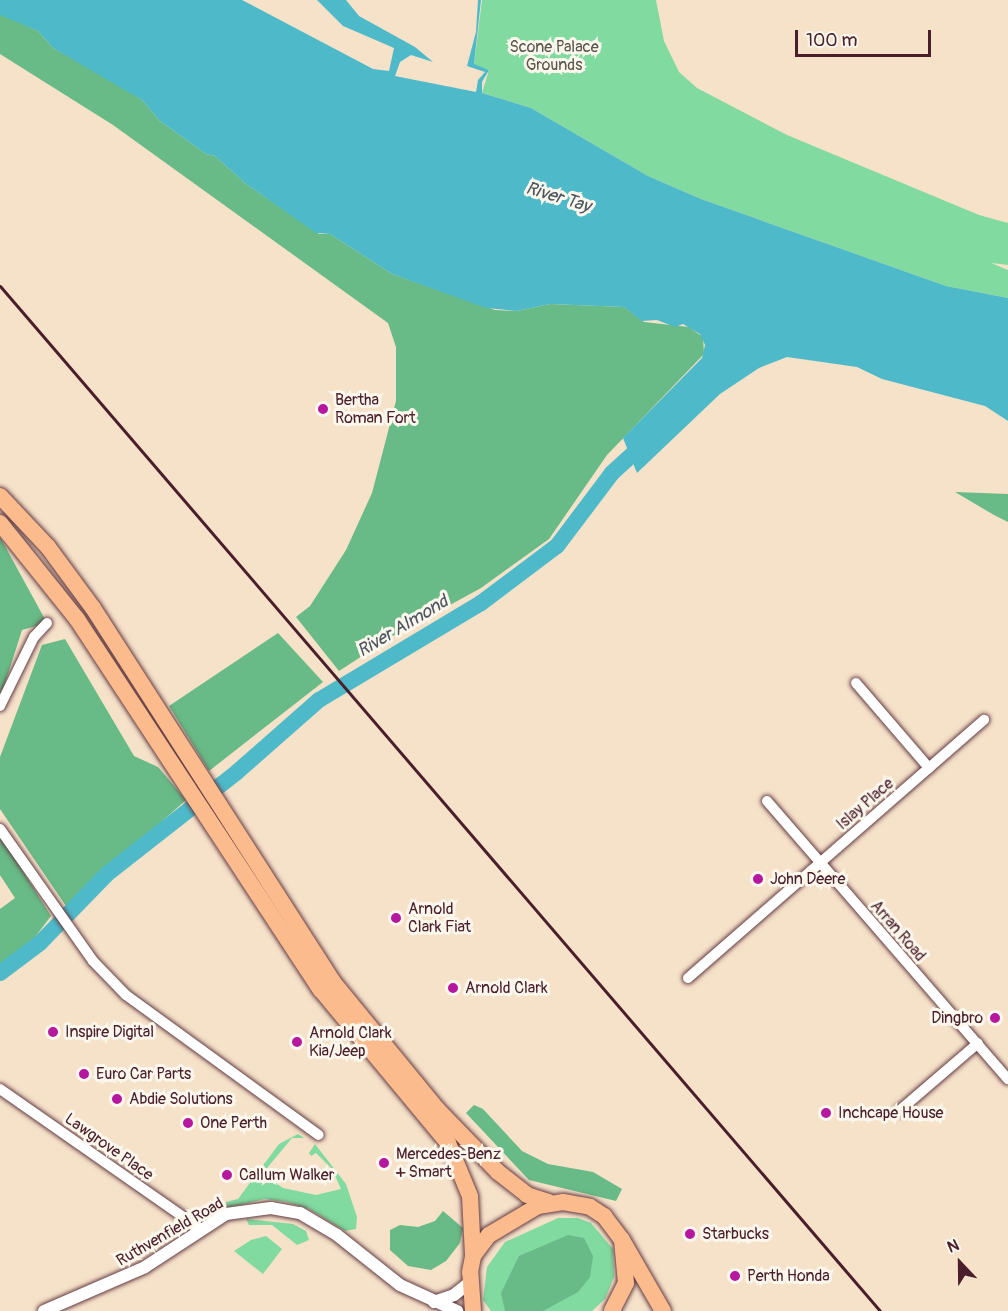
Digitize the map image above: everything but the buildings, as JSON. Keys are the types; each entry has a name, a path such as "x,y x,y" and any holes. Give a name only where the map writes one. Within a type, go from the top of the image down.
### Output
{"main road":[{"path":"0,496 48,547 93,608 321,990 448,1143 470,1196 473,1256 469,1283 473,1311"},
{"path":"0,523 76,619 182,760"},
{"path":"225,831 333,982 437,1109 515,1188 549,1202 590,1207 604,1216 622,1240 663,1311"},
{"path":"473,1256 496,1228 549,1202"},
{"path":"612,1311 626,1283 628,1267 622,1240"}],"street":[{"path":"0,706 34,637 47,623"},
{"path":"856,683 929,768"},
{"name":"Islay Place","path":"688,978 984,720"},
{"name":"Arran Road","path":"767,801 1008,1079"},
{"path":"0,829 93,961 126,995 319,1135"},
{"path":"899,1111 978,1042"},
{"name":"Lawgrove Place","path":"0,1089 201,1229"},
{"name":"Ruthvenfield Road","path":"44,1311 145,1267 226,1214 249,1209 300,1213 337,1235 400,1285 457,1311"},
{"path":"434,1302 454,1295 469,1283"}],"green space":[{"name":"Scone Palace Grounds","path":"482,0 656,0 664,41 679,72 697,88 787,135 979,215 1008,223 1008,265 991,263 1008,270 1008,298 946,286 701,199 648,176 531,108 482,93 489,70 474,65"},
{"path":"0,14 38,31 53,48 112,80 142,100 160,121 206,154 215,156 246,184 319,234 330,234 392,274 495,310 517,311 550,304 624,307 644,322 689,327 703,337 704,354 607,455 549,539 481,588 393,636 339,671 296,617 310,606 346,550 372,493 396,401 396,347 388,323 113,125 0,54"},
{"path":"955,492 1008,494 1008,522 994,515"},
{"path":"0,537 47,623 22,630 0,699"},
{"path":"278,633 323,682 209,771 169,706"},
{"path":"65,639 134,756 158,767 186,800 66,906 0,809 0,757 42,645"},
{"path":"0,835 51,916 29,945 0,965 0,909 15,898 0,875"},
{"path":"474,1105 483,1109 522,1151 548,1164 593,1172 622,1189 616,1201 529,1180 466,1113"},
{"path":"298,1134 304,1138 292,1138 262,1174 283,1188 316,1195 341,1189 332,1169 316,1153 311,1156 309,1153 315,1144 346,1184 357,1217 356,1229 345,1231 309,1209 286,1202 265,1199 227,1208 226,1202 238,1199 279,1144"},
{"path":"443,1211 463,1228 460,1243 446,1261 431,1270 408,1266 390,1250 390,1230 400,1225 418,1227 435,1221"},
{"path":"558,1218 578,1218 591,1223 613,1249 614,1277 605,1299 592,1311 491,1311 483,1300 487,1267 505,1242"},
{"path":"246,1219 293,1224 306,1231 309,1240 297,1245 272,1225 249,1225"},
{"path":"568,1235 584,1238 593,1256 590,1277 578,1292 543,1311 505,1311 501,1293 519,1256"},
{"path":"266,1236 282,1249 263,1274 234,1251 251,1240"}],"water":[{"name":"River Tay","path":"0,0 242,0 373,69 389,71 394,48 343,26 317,0 346,0 359,16 415,47 433,62 411,55 400,62 395,76 476,92 478,80 485,72 467,66 476,32 478,0 481,0 474,64 489,70 482,82 482,93 531,108 648,176 701,199 946,286 1008,298 1008,421 985,406 882,379 857,367 787,357 759,368 720,394 637,473 623,438 702,358 705,345 700,334 683,324 675,327 657,320 642,321 624,307 550,304 517,311 486,308 392,274 330,234 316,233 246,184 215,156 206,154 160,121 142,100 53,48 38,31 0,15"}],"waterway":[{"name":"River Almond","path":"0,973 40,943 107,874 237,772 319,700 481,603 557,546 612,473 646,442"}],"railway":[{"path":"0,286 880,1311"}],"place":[{"name":"Bertha Roman Fort","path":"323,409"},
{"name":"John Deere","path":"758,879"},
{"name":"Arnold Clark Fiat","path":"396,918"},
{"name":"Arnold Clark","path":"453,988"},
{"name":"Dingbro","path":"995,1018"},
{"name":"Inspire Digital","path":"53,1032"},
{"name":"Arnold Clark Kia/Jeep","path":"297,1042"},
{"name":"Euro Car Parts","path":"84,1074"},
{"name":"Abdie Solutions","path":"117,1099"},
{"name":"Inchcape House","path":"826,1113"},
{"name":"One Perth","path":"188,1123"},
{"name":"Mercedes-Benz + Smart","path":"384,1163"},
{"name":"Callum Walker","path":"227,1175"},
{"name":"Starbucks","path":"690,1234"},
{"name":"Perth Honda","path":"735,1276"}]}
